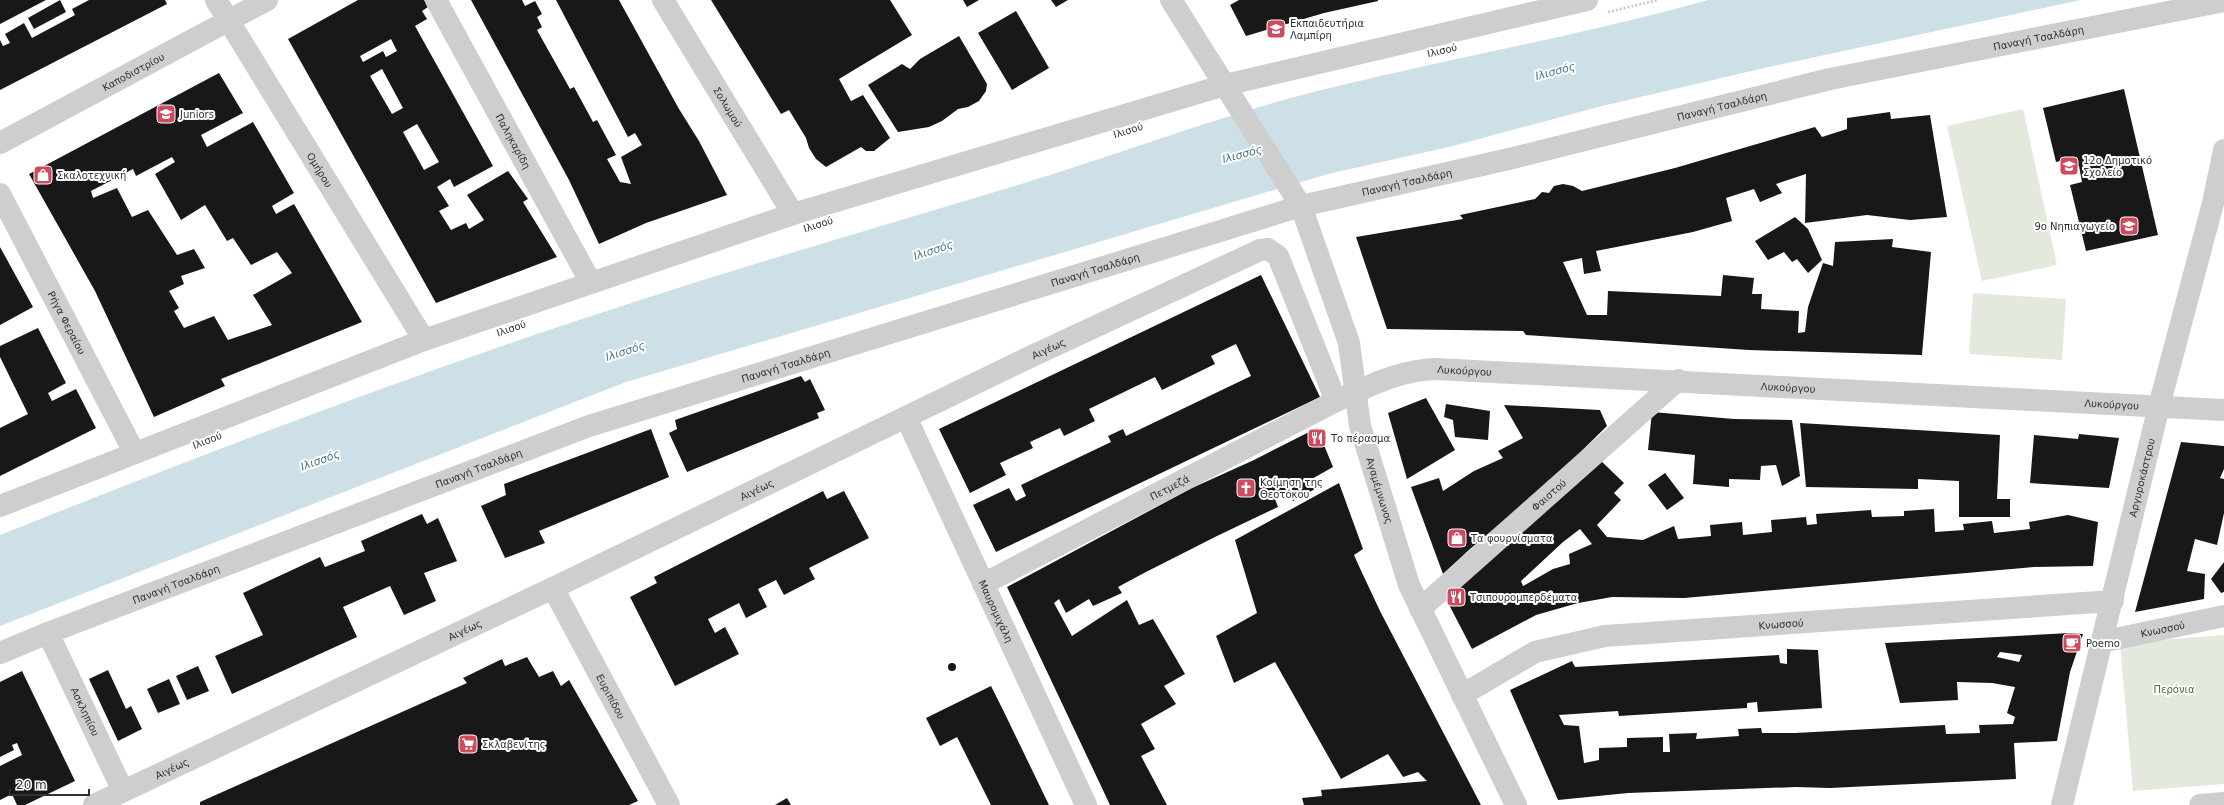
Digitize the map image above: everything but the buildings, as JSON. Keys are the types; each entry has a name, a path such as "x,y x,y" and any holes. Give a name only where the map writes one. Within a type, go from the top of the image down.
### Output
{"street":[{"name":"Ομήρου","path":"216,0 424,340"},
{"name":"Καποδιστρίου","path":"0,143 267,0"},
{"name":"Παληκαρίδη","path":"436,0 591,283"},
{"name":"Σολωμού","path":"663,0 793,214"},
{"name":"Αγαμέμνωνος","path":"1171,0 1296,199 1348,337 1360,426 1409,585 1516,805"},
{"name":"Παναγή Τσαλδάρη","path":"0,653 48,632 590,426 1296,199 1509,160 1830,79 2224,1"},
{"name":"Ιλισού","path":"0,506 134,452 424,340 793,214 1225,85 1596,6"},
{"name":"Αργυροκάστρου","path":"2062,805 2159,406 2218,204 2224,150"},
{"name":"Ρήγα Φεραίου","path":"0,194 134,452"},
{"name":"Αιγέως","path":"94,805 553,588 1097,326 1266,248 1275,252 1278,256 1336,401"},
{"name":"Λυκούργου","path":"1355,392 1394,375 1424,369 1678,380 2224,410"},
{"name":"Φαιστού","path":"1420,609 1678,380"},
{"name":"Πετμεζά","path":"983,584 1355,392"},
{"name":"Μαυρομιχάλη","path":"906,417 1086,805"},
{"name":"Ευριπίδου","path":"553,588 668,805"},
{"name":"Κνωσσού","path":"1462,695 1535,652 1605,636 2112,601"},
{"name":"Κνωσσού","path":"2101,642 2224,616"},
{"name":"Ασκληπίου","path":"48,632 123,791"},
{"path":"2200,805 2224,803"}],"path":[{"path":"1596,6 1658,0"}],"green space":[{"path":"2023,109 2057,265 1982,281 1947,126"},
{"path":"1973,293 2066,299 2062,360 1969,354"},
{"name":"Περόνια","path":"2224,635 2224,784 2133,791 2120,643"}],"water":[{"name":"Ιλισσός","path":"1708,0 2081,0 1764,68 1598,107 1453,146 1328,174 626,382 0,626 0,535 198,457 331,407 464,359 653,296 1054,174 1287,99 1392,73 1603,27"}],"place":[{"name":"Εκπαιδευτήρια Λαμπίρη","path":"1276,29"},
{"name":"Juniors","path":"166,114"},
{"name":"12ο Δημοτικό Σχολείο","path":"2069,166"},
{"name":"Σκαλοτεχνική","path":"43,175"},
{"name":"9ο Νηπιαγωγείο","path":"2129,226"},
{"name":"Το πέρασμα","path":"1317,438"},
{"name":"Κοίμηση της Θεοτόκου","path":"1246,488"},
{"name":"Τα φουρνίσματα","path":"1457,538"},
{"name":"Τσιπουρομπερδέματα","path":"1456,597"},
{"name":"Poemo","path":"2072,643"},
{"name":"Σκλαβενίτης","path":"468,744"}]}
